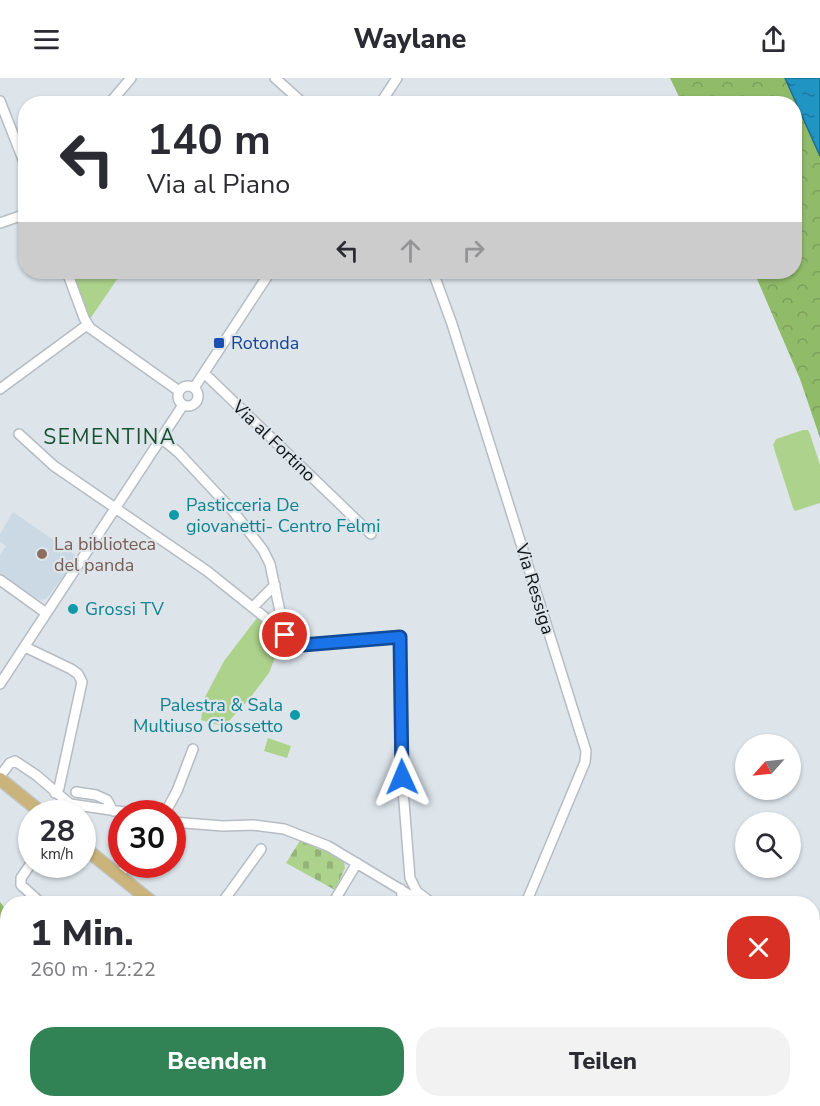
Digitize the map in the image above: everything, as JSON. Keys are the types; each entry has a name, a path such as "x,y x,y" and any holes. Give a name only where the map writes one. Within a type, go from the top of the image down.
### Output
{"main road":[{"path":"0,777 27,800"},
{"path":"96,857 108,866"},
{"path":"123,878 144,896"}],"street":[{"path":"116,96 131,78"},
{"path":"275,78 295,96"},
{"path":"385,96 397,78"},
{"path":"0,101 18,147"},
{"path":"0,223 18,217"},
{"path":"70,279 87,325 179,391"},
{"path":"194,388 265,279"},
{"name":"Via Ressiga","path":"436,279 456,334 586,751 585,762 529,896"},
{"path":"0,389 87,325"},
{"name":"Via al Fortino","path":"204,373 371,534"},
{"path":"186,386 194,388 197,393 196,401 189,406 183,405 178,399 179,391 186,386"},
{"path":"0,684 183,405"},
{"path":"19,434 54,466 200,566 285,635 302,645 400,637 402,777 410,878 417,892 422,896"},
{"path":"161,438 178,452 233,511 266,554 285,635"},
{"path":"0,580 46,613"},
{"path":"253,607 275,585"},
{"path":"25,647 71,669 80,676 82,682 59,788 55,793"},
{"path":"172,800 193,748"},
{"path":"0,777 13,761 36,775 65,800"},
{"path":"76,792 96,795 108,800"},
{"path":"186,823 223,826 253,825 284,829 323,843 412,896"},
{"path":"227,896 261,849"},
{"path":"337,896 357,863"},
{"path":"22,878 21,883 24,888 33,896"},
{"path":"401,889 402,896"}],"shaded area":[{"path":"13,512 78,557 46,599 40,600 29,595 0,575 0,555 6,546 0,542 0,534"}],"green space":[{"path":"670,78 785,78 793,96 679,96"},
{"path":"802,116 820,156 820,438 800,379 757,279 802,279"},
{"path":"75,279 117,279 90,319"},
{"path":"808,430 810,434 820,465 820,503 795,511 773,445 776,439"},
{"path":"257,618 282,639 269,673 229,721 218,725 201,720 204,699 224,661"},
{"path":"268,738 291,746 287,758 264,751"},
{"path":"301,839 320,850 323,847 344,862 345,868 335,890 286,863"}],"water":[{"path":"785,78 820,78 820,156 802,116 802,96 793,96"}],"place":[{"name":"Rotonda","path":"219,343"},
{"name":"Pasticceria De giovanetti- Centro Felmi","path":"174,515"},
{"name":"La biblioteca del panda","path":"42,554"},
{"name":"Grossi TV","path":"73,609"},
{"name":"Palestra & Sala Multiuso Ciossetto","path":"295,715"}],"district":[{"name":"SEMENTINA","path":"110,437"}],"route":[{"path":"285,635 302,645 400,637 402,777"}]}
